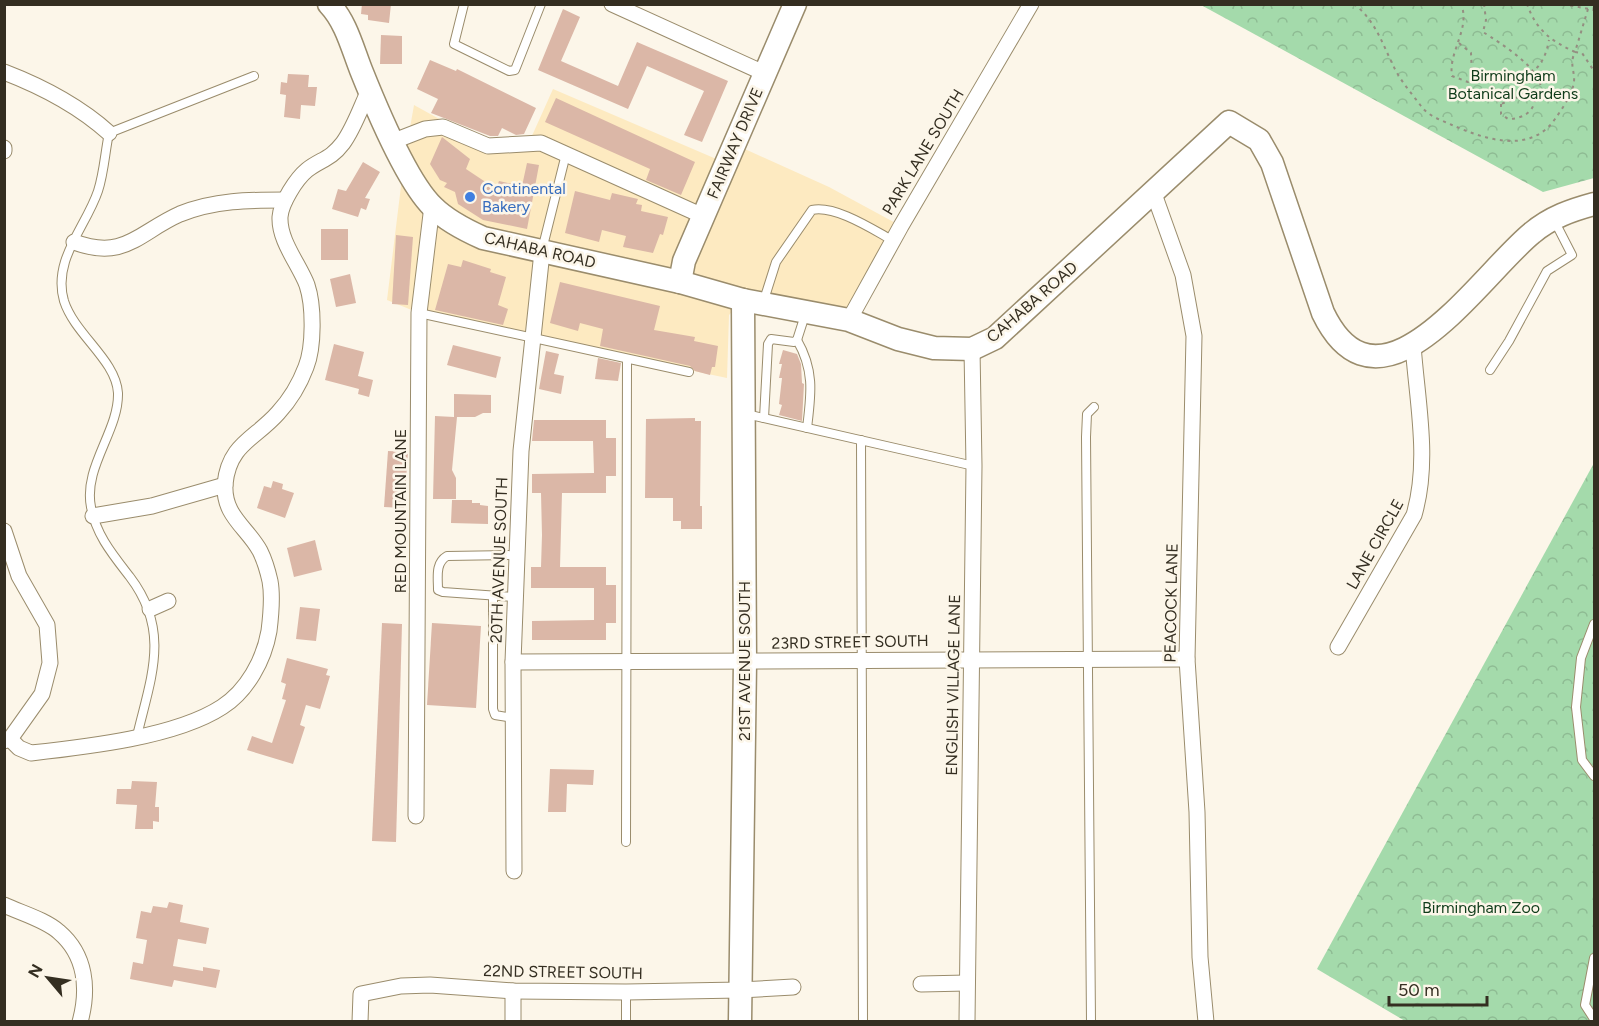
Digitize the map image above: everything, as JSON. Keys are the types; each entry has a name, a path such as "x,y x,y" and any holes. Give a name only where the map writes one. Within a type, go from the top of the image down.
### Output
{"street":[{"name":"CAHABA ROAD","path":"329,4 340,15 369,90 414,183 432,206 447,219 483,238 680,282 753,302 849,320 898,339 934,348 972,349 995,338 1229,122 1258,140 1272,163 1323,313 1334,336 1352,351 1373,356 1394,355 1413,345 1446,318 1532,232 1553,219 1594,204"},
{"path":"612,4 764,73"},
{"name":"FAIRWAY DRIVE","path":"680,282 684,261 795,4"},
{"name":"PARK LANE SOUTH","path":"849,320 892,240 1031,4"},
{"path":"4,72 30,82 86,111 109,133"},
{"path":"4,531 19,576 47,625 50,663 42,694 7,740 19,748 31,753 169,729 222,707 247,684 266,648 272,613 270,582 260,550 234,521 226,503 225,485 232,457 245,441 277,415 296,388 307,365 312,332 308,288 283,235 280,217 285,200 306,171 327,160 344,142 369,90"},
{"path":"394,141 424,129 443,127 488,147 541,143 703,216"},
{"name":"PEACOCK LANE","path":"1153,191 1183,275 1194,336 1187,658 1197,812 1200,957 1206,1022"},
{"path":"74,242 93,249 118,247 140,239 179,215 226,201 285,200"},
{"name":"RED MOUNTAIN LANE","path":"416,816 419,313 432,206"},
{"name":"20TH AVENUE SOUTH","path":"514,871 513,662 521,451 542,252"},
{"name":"21ST AVENUE SOUTH","path":"740,1022 746,662 754,416 753,302"},
{"name":"LANE CIRCLE","path":"1338,647 1414,516 1420,497 1422,464 1413,345"},
{"name":"ENGLISH VILLAGE LANE","path":"967,1022 974,466 972,349"},
{"path":"93,516 152,506 225,485"},
{"path":"150,609 168,601"},
{"name":"23RD STREET SOUTH","path":"513,662 746,662 862,658 1187,658"},
{"path":"4,905 58,931 76,953 85,975 85,1004 80,1022"},
{"path":"921,984 967,983"},
{"name":"22ND STREET SOUTH","path":"360,1022 361,994 401,986 513,991 626,992 793,987"},
{"path":"513,991 513,1022"}],"lane":[{"path":"464,4 454,44 509,71 515,70 541,4"},
{"path":"137,736 152,685 156,652 150,609 129,576 105,546 93,516 90,492 106,434 116,412 118,395 116,380 110,368 78,330 64,299 62,274 98,191 109,133 254,76"},
{"path":"542,252 566,153"},
{"path":"753,302 786,245 812,210 822,208 866,225 892,240"},
{"path":"1490,370 1509,341 1547,271 1572,255 1553,219"},
{"path":"806,312 797,340 807,357 811,386 807,428"},
{"path":"419,313 689,372"},
{"path":"797,340 794,342 771,339 768,344 754,416 974,466"},
{"path":"626,842 627,360"},
{"path":"1091,1022 1086,437 1087,414 1094,407"},
{"path":"861,441 863,1022"},
{"path":"515,597 440,591 440,562 447,556 517,555"},
{"path":"493,596 493,709 495,715 513,718"},
{"path":"1594,624 1581,658 1576,707 1582,759 1594,776"},
{"path":"1594,958 1585,1005 1594,1019"},
{"path":"626,992 626,1022"}],"path":[{"path":"1354,4 1382,39 1394,67 1422,108 1432,117 1484,139 1506,142 1530,138 1554,121 1571,93 1574,80 1571,72 1572,58 1588,9"},
{"path":"1459,43 1471,53 1472,75 1468,82 1462,82 1452,76 1450,65 1459,43 1465,13 1461,4"},
{"path":"1484,4 1486,20 1483,32 1507,48 1534,72 1542,87 1540,94 1535,97 1531,110 1514,119 1505,118 1501,114 1501,104 1491,92 1495,80 1534,72 1542,64 1549,40"},
{"path":"1527,4 1532,20 1549,40 1582,53 1594,71"},
{"path":"1563,4 1594,10"},
{"path":"1501,104 1526,94 1535,97"}],"shaded area":[{"path":"553,89 728,164 736,145 829,187 901,226 849,320 743,300 729,315 727,378 419,313 387,300 404,162 414,105 461,131 492,144 531,138"}],"green space":[{"name":"Birmingham Botanical Gardens","path":"1201,5 1594,5 1594,178 1543,192"},
{"name":"Birmingham Zoo","path":"1594,463 1594,1021 1405,1021 1317,969"}],"building":[{"path":"362,4 391,4 389,23 368,20 368,15 361,14"},
{"path":"563,9 580,17 561,61 618,86 637,42 728,81 702,142 684,135 704,91 647,66 628,109 538,70"},
{"path":"381,35 402,36 402,64 380,64"},
{"path":"430,60 456,71 457,69 536,108 524,134 516,135 502,128 498,136 490,136 431,113 438,99 417,89"},
{"path":"288,74 309,75 308,87 317,87 315,106 301,105 300,119 284,117 286,95 280,94 281,82 287,83"},
{"path":"556,98 695,162 681,195 646,180 650,169 545,122"},
{"path":"442,137 470,159 466,169 496,189 499,181 522,186 527,163 539,165 527,229 483,220 458,204 455,192 444,187 447,183 440,180 430,164"},
{"path":"363,162 380,172 365,198 370,199 366,210 361,208 358,217 332,209 338,189 346,191"},
{"path":"575,191 610,200 612,193 638,199 636,204 642,205 641,211 668,217 663,235 660,234 653,253 623,247 626,236 602,230 599,242 565,233"},
{"path":"321,229 348,229 348,260 321,260"},
{"path":"396,235 413,237 408,305 392,304"},
{"path":"463,260 491,269 490,272 506,277 498,305 508,309 503,325 435,310 448,264 461,267"},
{"path":"350,274 356,303 336,307 330,279"},
{"path":"560,282 660,306 654,330 695,337 694,341 718,346 715,367 712,367 710,375 695,371 690,366 600,346 603,329 580,323 578,331 550,323"},
{"path":"334,344 364,352 358,376 373,380 369,397 358,394 359,389 325,380"},
{"path":"453,345 501,357 496,378 447,365"},
{"path":"783,350 797,354 801,364 802,383 804,384 802,421 779,415 782,405 779,404 782,378 779,378 782,364 779,364"},
{"path":"546,351 559,354 554,374 564,376 561,394 539,389"},
{"path":"598,358 621,363 618,381 595,379"},
{"path":"454,394 491,395 491,413 483,413 475,417 457,417 452,470 456,478 456,499 433,499 435,416 454,417"},
{"path":"695,418 695,421 701,421 702,529 681,529 681,521 673,521 673,498 645,498 646,419"},
{"path":"534,420 606,420 606,438 616,438 616,476 606,476 606,493 562,493 560,567 606,567 606,585 616,585 616,623 606,623 606,640 532,640 532,621 594,620 594,588 531,588 531,567 541,567 542,535 541,493 532,493 532,474 594,473 593,441 532,441"},
{"path":"388,451 408,452 404,508 384,507"},
{"path":"273,481 283,484 282,489 294,493 285,518 257,508 264,486 271,488"},
{"path":"452,500 472,500 472,503 488,506 488,524 451,523"},
{"path":"315,540 322,570 294,577 287,548"},
{"path":"300,607 320,609 316,641 296,639"},
{"path":"382,623 402,624 396,842 372,841"},
{"path":"432,623 481,626 476,708 427,705"},
{"path":"287,658 328,669 326,675 330,676 320,709 306,705 300,725 305,727 293,764 247,750 252,736 272,743 286,700 282,699 286,684 281,682"},
{"path":"550,769 594,770 593,785 567,784 566,812 548,812"},
{"path":"132,781 157,782 155,807 159,807 159,822 153,821 153,829 135,829 137,805 116,804 117,789 131,789"},
{"path":"169,902 183,905 180,922 209,928 206,944 178,939 173,966 203,971 203,967 220,970 216,988 174,980 172,987 130,979 133,962 143,964 147,940 136,938 141,911 151,913 153,906 167,908"}],"place":[{"name":"Continental Bakery","path":"470,197"}]}
